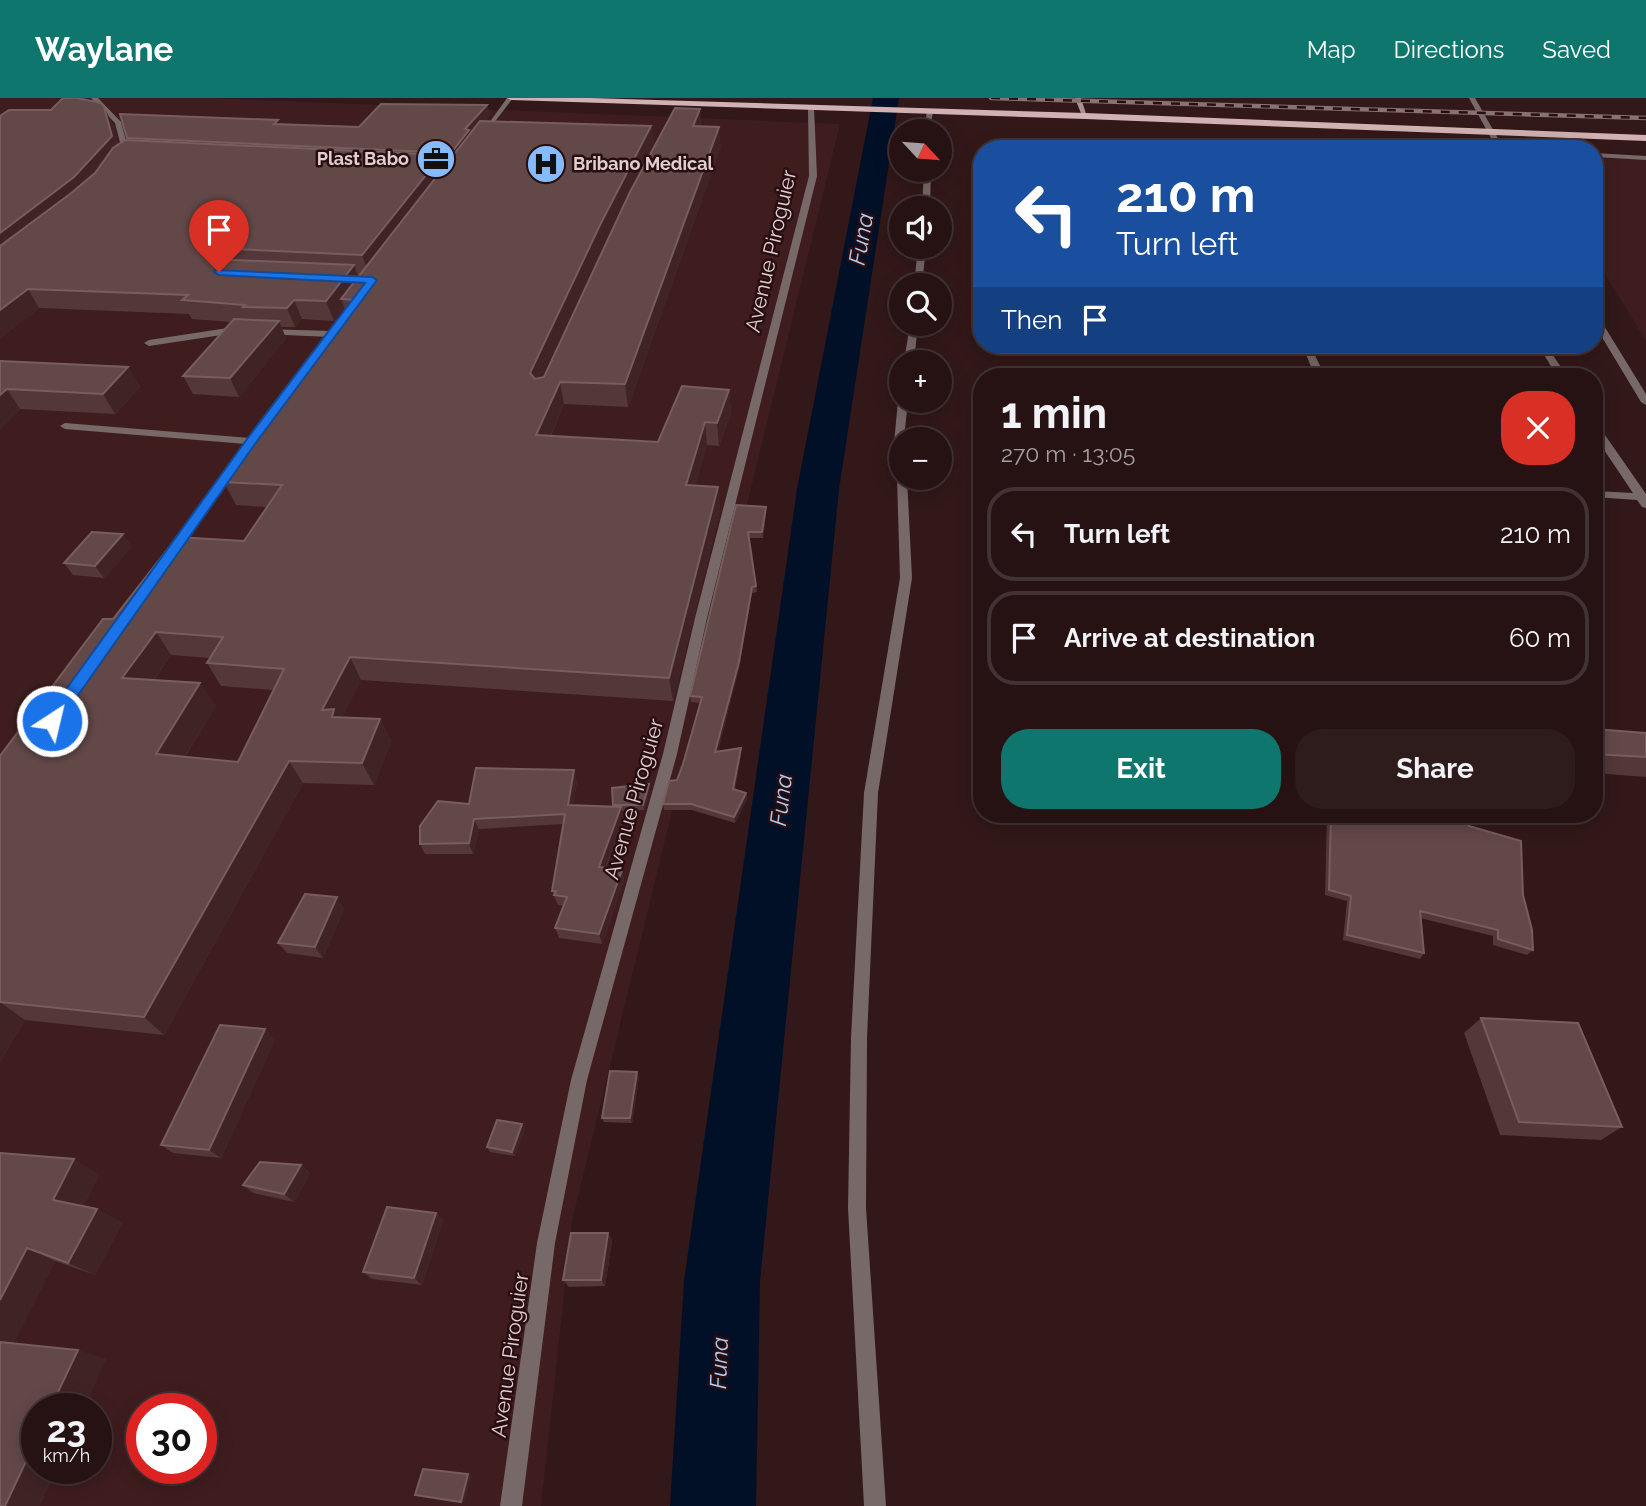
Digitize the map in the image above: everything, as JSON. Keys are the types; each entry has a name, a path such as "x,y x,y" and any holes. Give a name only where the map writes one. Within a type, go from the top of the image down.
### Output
{"main road":[{"path":"510,98 844,110 901,109 1646,138"},
{"path":"1078,98 1084,116"}],"street":[{"path":"94,98 118,122 128,155"},
{"path":"472,148 510,98"},
{"path":"1472,98 1497,140"},
{"name":"Avenue Piroguier","path":"511,1506 546,1243 579,1080 670,754 701,618 810,189 813,176 811,108"},
{"path":"929,119 930,111"},
{"path":"1603,156 1646,158"},
{"path":"163,564 339,323"},
{"path":"149,343 228,331 331,334"},
{"path":"1603,331 1646,402"},
{"path":"65,426 251,441"},
{"path":"1603,439 1644,500"},
{"path":"875,1506 857,1208 859,1038 872,793 906,578 902,490"},
{"path":"1603,495 1644,500"}],"shaded area":[{"path":"0,98 210,98 840,124 572,1221 541,1506 0,1506"},
{"path":"1603,158 1646,160 1646,341 1603,271"}],"building":[{"path":"63,98 101,103 112,136 74,177 0,233 0,116 9,110 51,110"},
{"path":"381,104 487,105 465,129 469,130 451,153 127,138 120,114 278,120 274,124 359,127"},
{"path":"675,108 700,109 693,126 719,127 625,384 560,382 536,435 658,442 682,386 729,390 717,423 705,422 686,485 718,487 669,678 350,657 322,710 334,709 332,717 380,719 362,763 289,761 144,1017 0,1002 0,756 103,619 113,619 177,537 244,541 282,485 224,482 354,300 341,299 480,121 651,126 600,225 530,373 535,379 544,377 630,192","holes":["156,632 223,637 207,663 284,669 238,762 156,754 200,683 122,678"]},
{"path":"125,140 442,155 362,255 211,248 204,253 210,259 354,265 326,301 294,300 287,308 243,307 245,305 182,300 188,295 28,289 0,310 0,246 95,173 113,148"},
{"path":"234,319 279,321 230,378 183,376"},
{"path":"0,361 128,367 103,394 7,389 0,395"},
{"path":"736,505 766,507 762,532 748,532 756,586 752,587 739,662 715,752 741,748 733,789 746,793 734,817 691,804 663,804 669,781 677,780 683,764 702,697 690,696"},
{"path":"92,532 123,534 95,566 64,563"},
{"path":"1603,730 1646,733 1646,757 1603,755"},
{"path":"476,768 574,770 568,805 621,807 599,867 622,870 599,934 555,928 567,897 554,895 556,891 552,891 565,814 474,819 469,843 420,844 420,826 438,801 469,804"},
{"path":"649,784 643,805 613,805 612,788"},
{"path":"1331,823 1470,823 1469,826 1521,841 1523,895 1532,930 1533,950 1498,939 1498,930 1420,911 1424,953 1347,935 1351,896 1329,890"},
{"path":"305,894 337,897 315,947 278,943"},
{"path":"1481,1018 1578,1023 1622,1127 1519,1122"},
{"path":"220,1025 265,1029 209,1150 161,1145"},
{"path":"610,1071 637,1072 630,1118 602,1118"},
{"path":"497,1120 522,1124 512,1152 487,1147"},
{"path":"0,1153 74,1159 53,1200 97,1209 68,1263 27,1248 0,1300"},
{"path":"260,1162 301,1165 284,1194 243,1185"},
{"path":"387,1207 436,1213 414,1278 363,1272"},
{"path":"571,1233 608,1233 601,1280 563,1280"},
{"path":"0,1342 78,1350 58,1393 21,1393 21,1472 5,1506 0,1506"},
{"path":"423,1469 468,1474 461,1502 415,1495"}],"waterway":[{"name":"Funa","path":"713,1506 722,1281 818,489 886,98"}],"railway":[{"path":"991,98 1646,118"}],"place":[{"name":"Plast Babo","path":"436,159"},
{"name":"Bribano Medical","path":"546,164"}],"route":[{"path":"52,721 251,441 372,280 219,272"}]}
